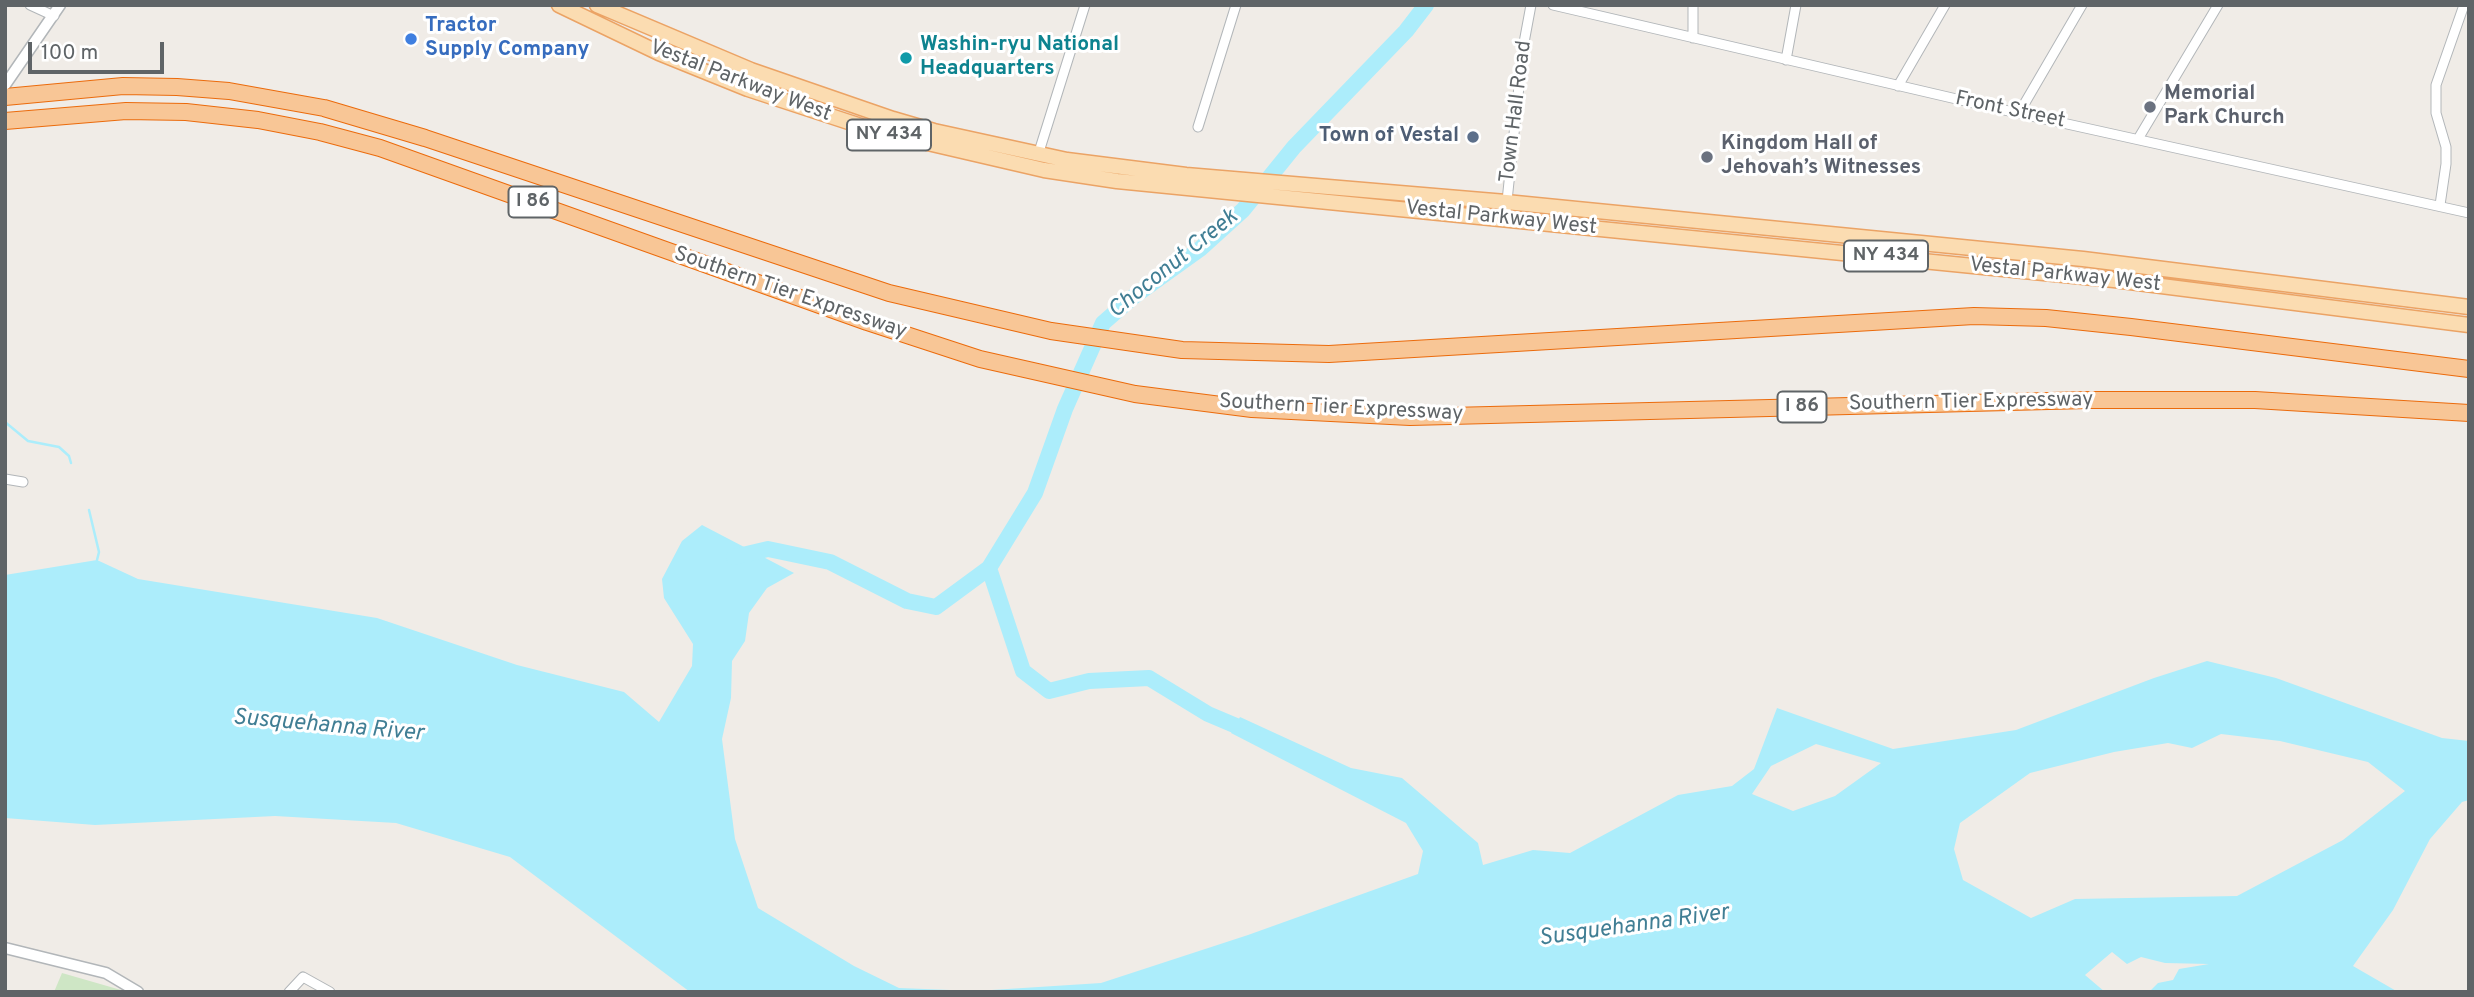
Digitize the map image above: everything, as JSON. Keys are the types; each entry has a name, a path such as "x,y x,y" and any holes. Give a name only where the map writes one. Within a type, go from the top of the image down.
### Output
{"highway":[{"name":"Southern Tier Expressway","path":"5,97 123,86 177,87 229,91 324,108 425,138 889,293 1051,331 1150,345 1221,352 1329,354 1973,316 2046,318 2131,327 2469,369"},
{"name":"Southern Tier Expressway","path":"11,120 126,111 186,112 258,120 320,132 393,153 867,323 1034,372 1135,394 1252,409 1410,417 2117,400 2255,400 2469,413"}],"main road":[{"name":"Vestal Parkway West","path":"559,5 705,72 876,131 1044,170 1239,193 2114,280 2469,325"},
{"name":"Vestal Parkway West","path":"597,5 751,70 893,119 1038,155 1250,181 1506,202 2083,259 2469,307"}],"street":[{"path":"30,5 54,16"},
{"path":"5,85 60,5"},
{"path":"1038,155 1085,5"},
{"path":"1198,127 1236,5"},
{"name":"Town Hall Road","path":"1505,220 1531,5"},
{"name":"Front Street","path":"1553,5 1898,86 2469,212"},
{"path":"1693,5 1693,38"},
{"path":"1786,60 1796,5"},
{"path":"1898,86 1945,5"},
{"path":"2019,113 2081,5"},
{"path":"2138,139 2218,5"},
{"path":"2440,205 2446,147 2436,113 2436,85 2464,5"},
{"path":"5,479 23,482"},
{"path":"5,948 106,974 138,992"},
{"path":"291,989 303,976 330,992"}],"green space":[{"path":"62,973 121,990 123,992 54,992"}],"water":[{"name":"Susquehanna River","path":"702,525 794,573 767,588 749,613 745,641 732,661 731,698 722,739 735,839 758,908 854,966 899,988 976,991 1101,983 1248,935 1418,874 1423,851 1406,823 1231,733 1240,717 1351,768 1402,778 1478,843 1483,865 1533,850 1570,853 1678,795 1732,786 1754,769 1777,708 1893,749 2016,730 2207,661 2276,678 2442,738 2469,741 2469,800 2462,802 2430,839 2393,910 2353,966 2398,992 2149,992 2158,983 2173,980 2179,969 2209,964 2165,963 2141,957 2127,964 2112,952 2085,975 2105,992 690,992 510,857 396,823 275,816 95,825 5,818 5,575 97,560 138,579 377,618 517,665 624,692 659,722 692,666 693,644 664,598 662,579 682,541","holes":["2221,734 2280,741 2368,762 2405,791 2343,840 2237,896 2075,899 2031,918 1963,880 1954,849 1960,823 2030,773 2114,752 2168,743 2192,748","1816,744 1881,763 1835,796 1793,811 1752,794 1771,766"]}],"waterway":[{"name":"Choconut Creek","path":"1253,733 1208,714 1149,678 1089,681 1049,691 1023,671 989,568 1035,493 1065,409 1103,323 1133,297 1200,249 1243,210 1294,147 1406,31 1426,5"},
{"path":"5,422 28,441 59,447 69,456 71,463"},
{"path":"89,510 99,552 97,560"},
{"name":"Choconut Creek","path":"734,557 768,549 830,562 907,601 936,607 989,568"}],"place":[{"name":"Tractor Supply Company","path":"411,39"},
{"name":"Washin-ryu National Headquarters","path":"906,58"},
{"name":"Memorial Park Church","path":"2150,107"},
{"name":"Town of Vestal","path":"1473,137"},
{"name":"Kingdom Hall of Jehovah’s Witnesses","path":"1707,157"}]}
